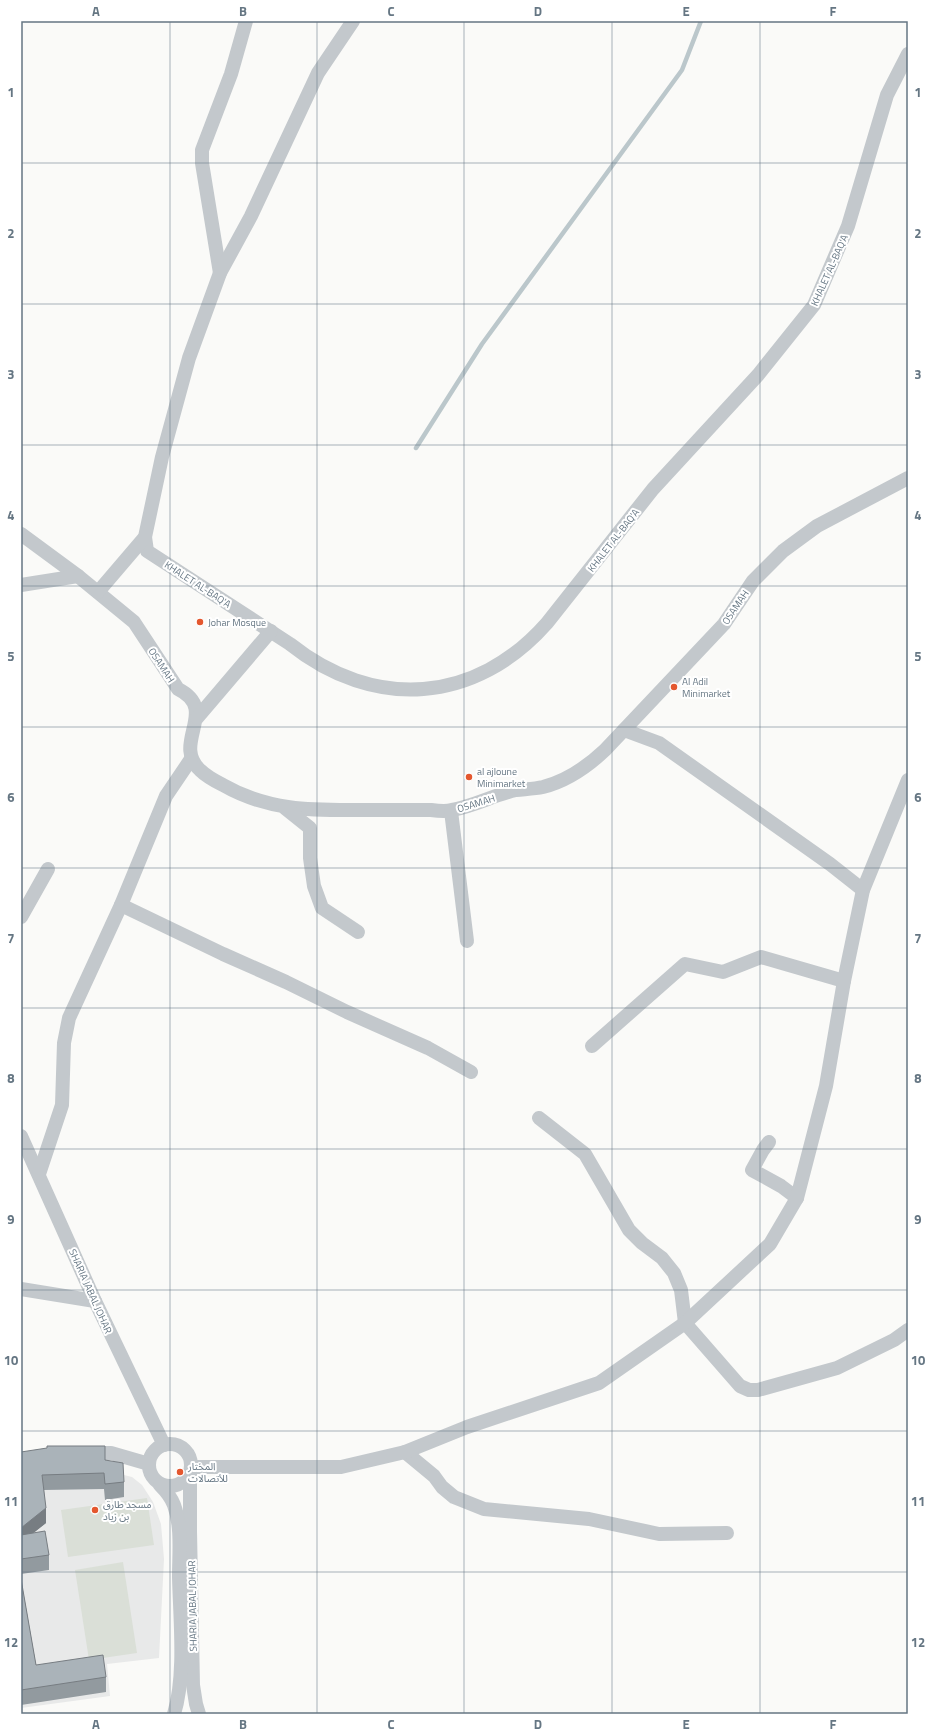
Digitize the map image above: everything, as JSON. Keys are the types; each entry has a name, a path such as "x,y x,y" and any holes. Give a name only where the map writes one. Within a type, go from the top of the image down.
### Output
{"street":[{"path":"220,273 202,163 202,150 231,74 246,21"},
{"path":"98,592 145,537 162,457 189,358 220,273 251,216 318,73 353,21"},
{"name":"KHALET AL-BAQ'A","path":"145,537 147,551 326,668 359,682 391,689 426,689 460,682 492,669 521,650 547,623 653,489 758,375 814,306 848,226 887,95 908,54"},
{"name":"OSAMAH","path":"191,758 202,772 231,790 265,803 284,808 319,811 451,811 517,790 545,786 572,776 596,758 624,730 724,624 753,581 783,551 817,526 908,478"},
{"name":"OSAMAH","path":"21,534 78,576 134,622 178,688 186,694 193,703 197,718"},
{"path":"21,585 78,576"},
{"path":"39,1174 62,1104 63,1049 69,1018 121,905 166,796 191,758 190,740 197,718 271,631"},
{"path":"624,730 659,743 830,864 863,890"},
{"path":"191,1470 342,1467 405,1452 467,1427 599,1383 685,1323 770,1244 797,1198 826,1086 844,981 863,890 908,780"},
{"path":"284,808 310,828 310,858 314,886 322,908 358,932"},
{"path":"451,811 467,941"},
{"path":"21,917 48,869"},
{"path":"121,905 222,954 428,1048 471,1072"},
{"path":"592,1046 685,964 722,972 760,956 844,981"},
{"path":"539,1118 585,1154 629,1230 662,1258 668,1265 681,1290 685,1323 737,1383 744,1388 754,1390 762,1389 837,1368 894,1340 908,1330"},
{"name":"SHARIA JABAL JOHAR","path":"21,1136 95,1301 164,1445"},
{"path":"769,1142 752,1170 781,1186 797,1198"},
{"path":"21,1289 95,1301"},
{"path":"170,1444 181,1447 189,1455 191,1470 183,1483 178,1486 172,1487 160,1485 151,1476 149,1464 153,1452 164,1445 170,1444"},
{"path":"405,1452 434,1476 442,1487 454,1497 484,1509 589,1519 659,1534 727,1533"},
{"path":"73,1453 111,1453 149,1464"},
{"name":"SHARIA JABAL JOHAR","path":"191,1470 190,1531 194,1685 196,1704 199,1714"},
{"name":"SHARIA JABAL JOHAR","path":"160,1485 169,1495 174,1504 178,1530 181,1676 178,1704 174,1714"}],"shaded area":[{"path":"110,1459 112,1472 132,1477 142,1485 153,1502 161,1524 164,1559 159,1658 107,1664 110,1696 21,1708 21,1462"},
{"path":"147,1498 154,1545 68,1557 61,1510"},
{"path":"123,1562 137,1653 89,1660 75,1570"}],"building":[{"path":"47,1446 105,1446 105,1460 123,1463 124,1482 105,1484 104,1473 42,1475 46,1508 21,1528 21,1452 47,1448"},
{"path":"45,1531 49,1555 21,1559 21,1535"},
{"path":"21,1579 36,1665 103,1655 106,1677 21,1690"}],"waterway":[{"path":"416,448 482,344 682,70 701,21"}],"place":[{"name":"Johar Mosque","path":"200,622"},
{"name":"Al Adil Minimarket","path":"674,687"},
{"name":"al ajloune Minimarket","path":"469,777"},
{"name":"المختار للأتصالات","path":"180,1472"},
{"name":"مسجد طارق بن زياد","path":"95,1510"}]}
